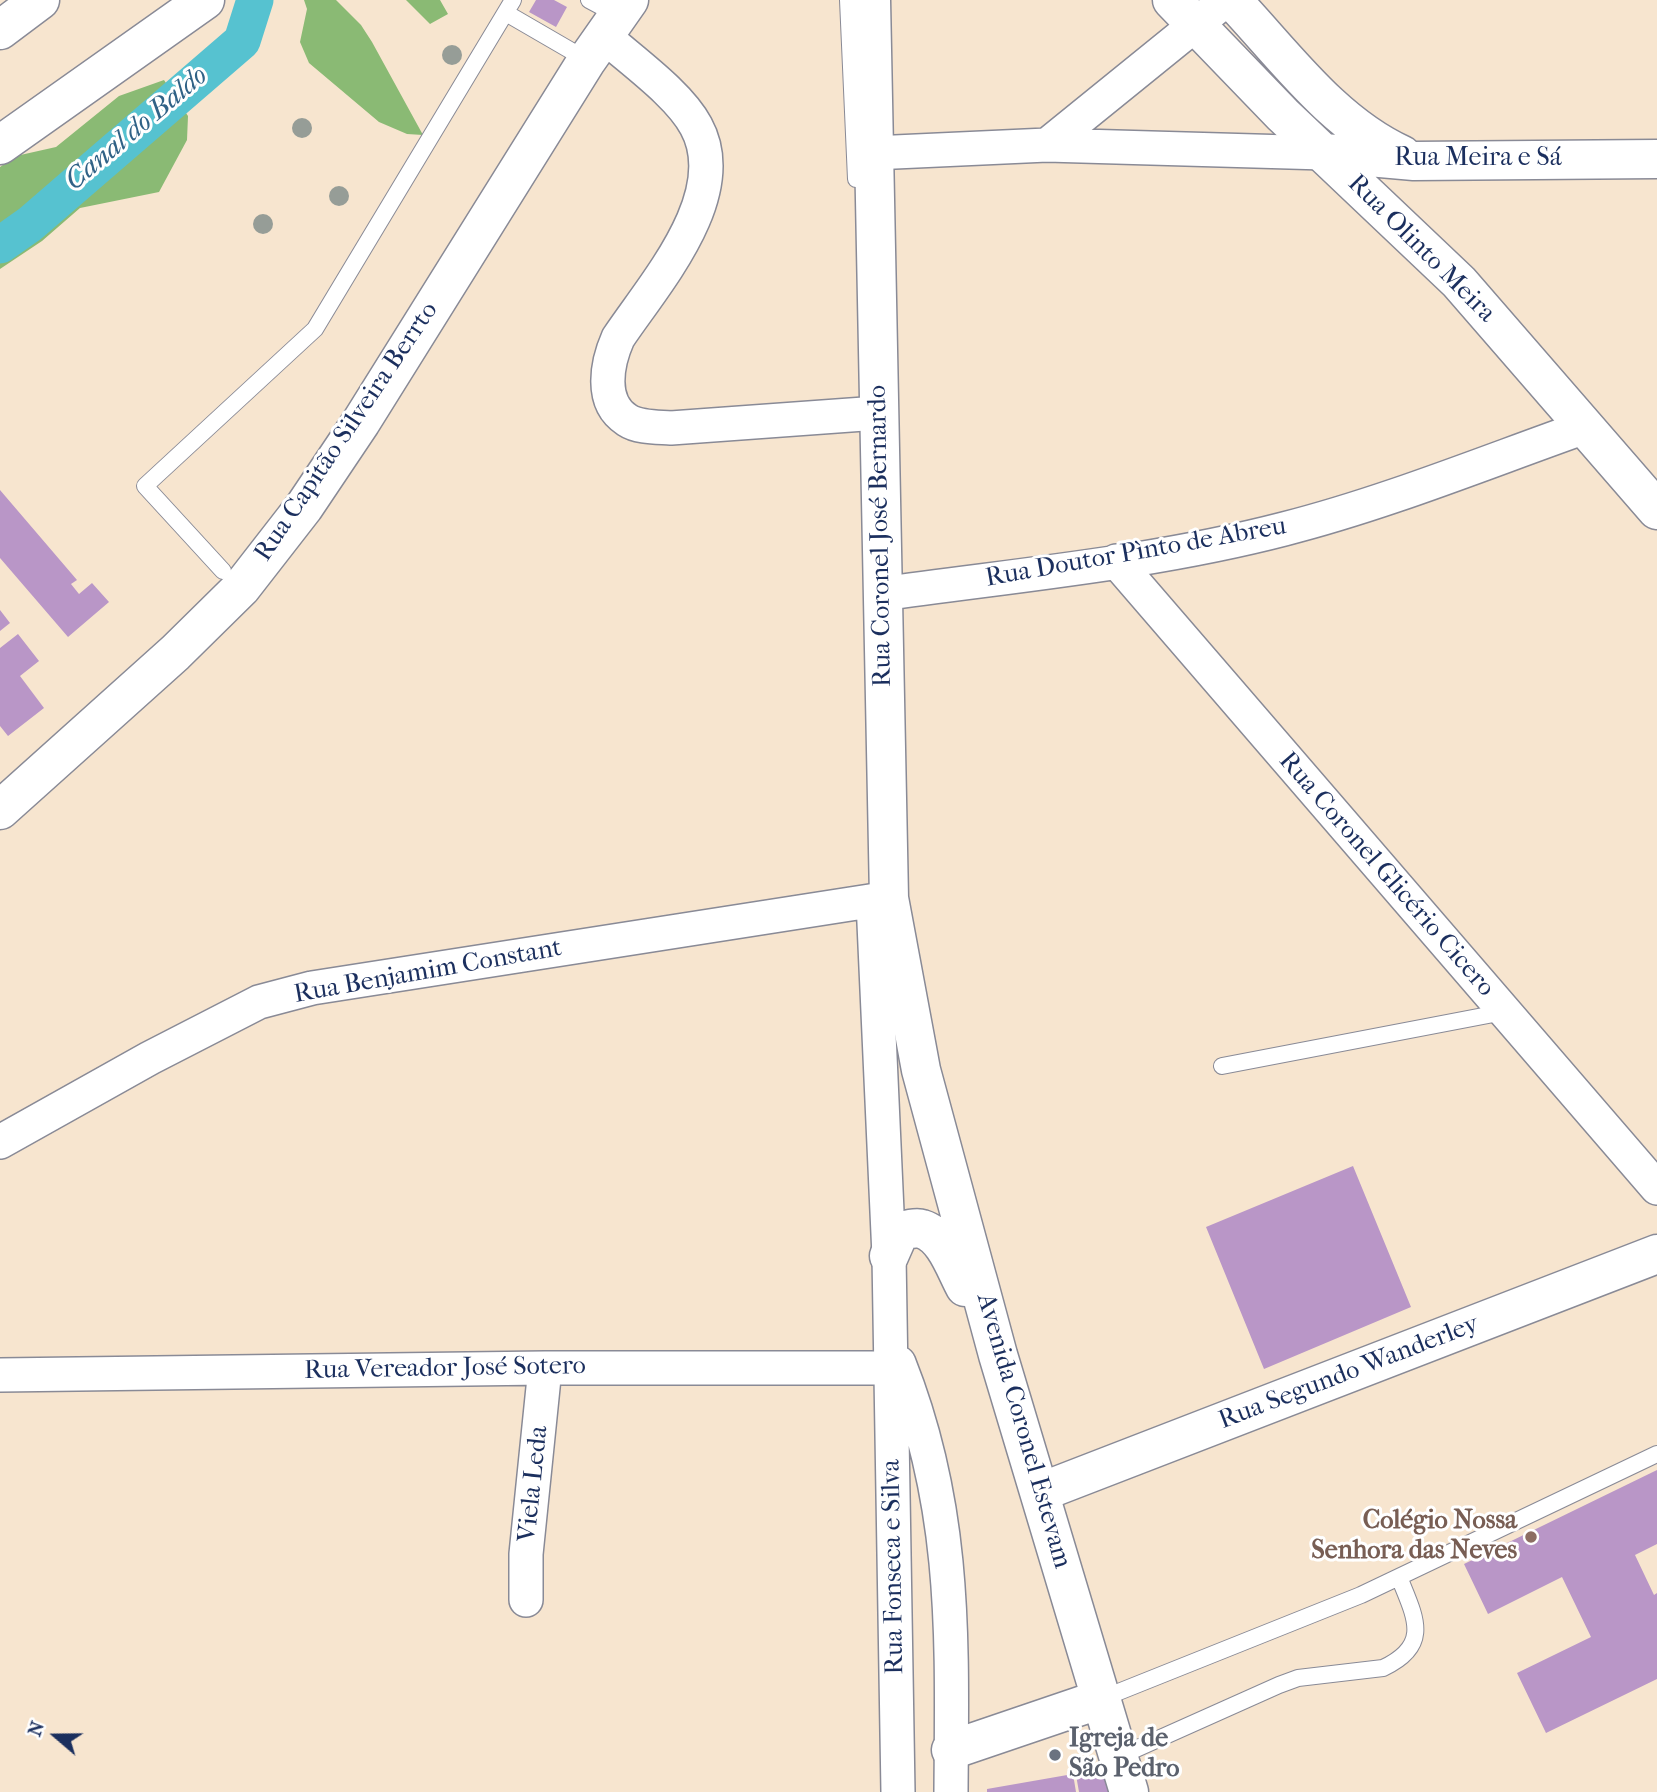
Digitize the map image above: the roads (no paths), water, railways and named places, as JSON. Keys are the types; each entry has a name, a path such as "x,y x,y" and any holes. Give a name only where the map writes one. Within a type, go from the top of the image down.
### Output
{"main road":[{"path":"0,30 40,0"},
{"path":"9,139 205,0"},
{"name":"Rua Coronel José Bernardo","path":"871,0 872,414 882,594 881,900 921,1070"},
{"name":"Rua Olinto Meira","path":"1232,0 1352,125 1376,143 1414,161"},
{"name":"Rua Olinto Meira","path":"1184,13 1324,153 1459,282 1657,510"},
{"name":"Rua Capitão Silveira Berrto","path":"0,810 166,662 240,588 304,507 361,422 598,23"},
{"name":"Rua Meira e Sá","path":"1324,153 1414,161 1657,159"},
{"name":"Avenida Coronel Estevam","path":"921,1070 998,1355 1041,1492 1123,1775"},
{"path":"889,1256 900,1231 922,1229 936,1237 946,1250 998,1355"},
{"name":"Rua Segundo Wanderley","path":"1041,1492 1657,1254"},
{"path":"951,1750 1101,1699"}],"street":[{"path":"1047,145 1184,13 1226,0"},
{"path":"598,23 685,110 697,128 705,155 700,207 690,232 618,338 611,355 609,390 620,413 628,421 643,426 671,428 872,414"},
{"name":"Rua Meira e Sá","path":"873,153 1047,145 1324,153"},
{"name":"Rua Doutor Pìnto de Abreu","path":"882,594 1116,561 1284,530 1365,505 1585,426"},
{"name":"Rua Coronel Glicério Cicero","path":"1116,561 1657,1188"},
{"name":"Rua Benjamim Constant","path":"0,1142 150,1058 259,1002 313,988 881,900"},
{"name":"Rua Fonseca e Silva","path":"881,900 890,1355 889,1789"},
{"name":"Rua Fonseca e Silva","path":"890,1355 911,1392 934,1470 946,1542 953,1635 951,1792"},
{"name":"Rua Vereador José Sotero","path":"0,1375 545,1368 890,1355"},
{"name":"Viela Leda","path":"526,1600 526,1554 545,1368"}],"lane":[{"path":"848,0 856,194"},
{"path":"223,571 145,486 315,329 510,7 598,23"},
{"name":"Rua Coronel José Bernardo","path":"859,263 872,414 881,900"},
{"path":"1222,1066 1504,1012"},
{"path":"1101,1699 1361,1595 1657,1454"},
{"path":"1123,1775 1279,1685 1298,1678 1383,1668 1395,1662 1414,1644 1416,1627 1399,1577"}],"waterway":[{"name":"Canal do Baldo","path":"0,245 30,224 242,41 255,0"}],"place":[{"name":"Colégio Nossa Senhora das Neves","path":"1531,1537"},
{"name":"Igreja de São Pedro","path":"1055,1755"}]}
